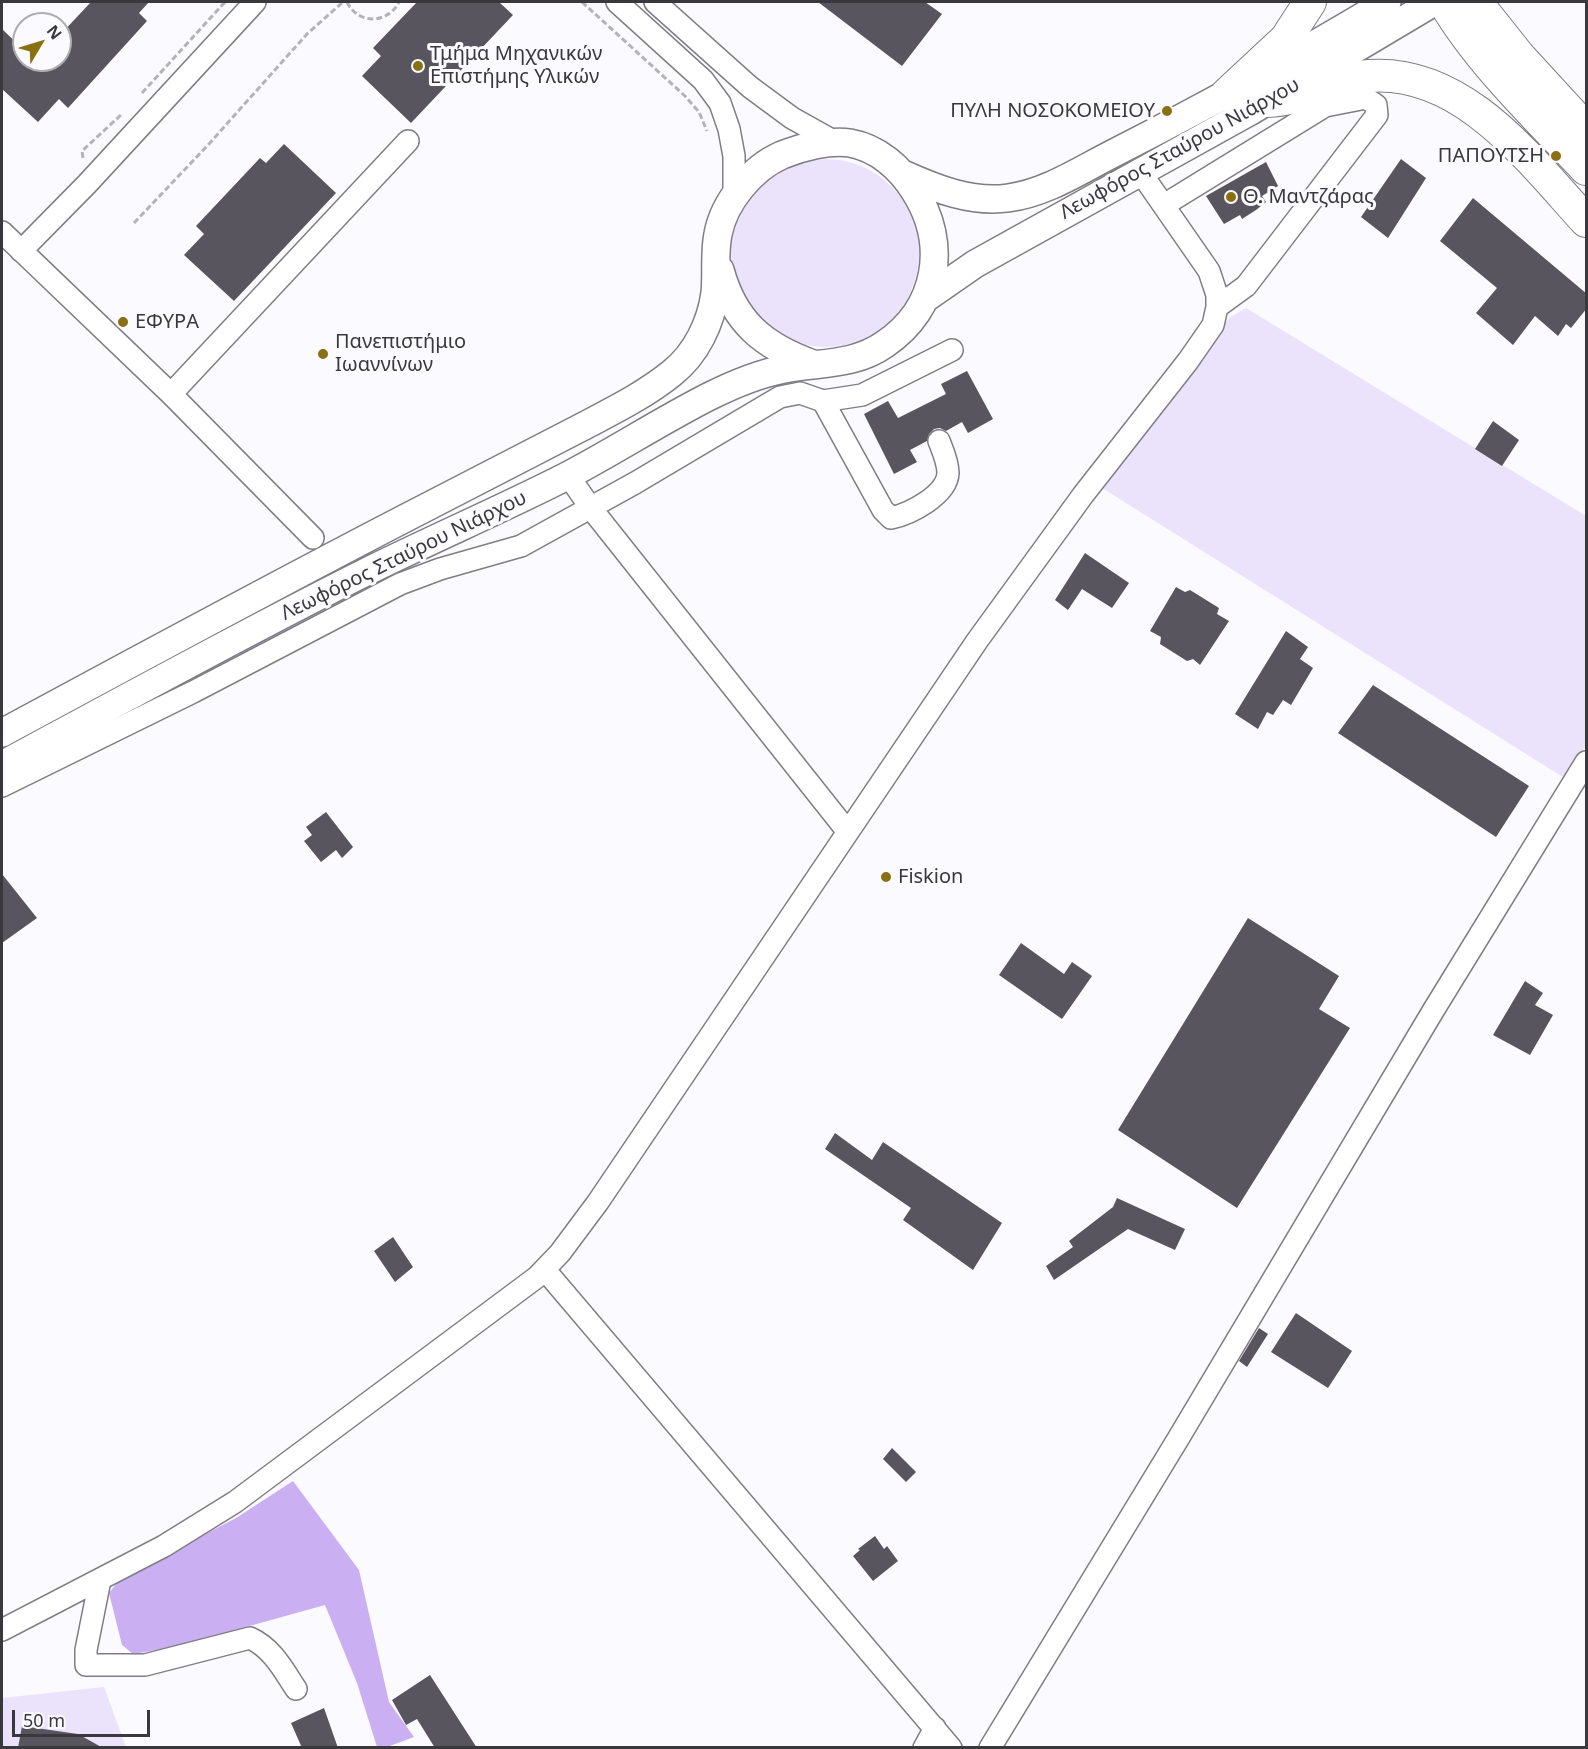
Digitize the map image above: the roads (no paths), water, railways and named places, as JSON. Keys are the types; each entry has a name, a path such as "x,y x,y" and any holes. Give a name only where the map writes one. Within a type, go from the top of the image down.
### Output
{"highway":[{"path":"1227,94 1286,39 1310,2"},
{"path":"1444,2 1474,14 1519,56 1587,129"},
{"path":"1474,14 1496,72 1587,169"},
{"path":"1267,101 1295,98 1334,82 1369,76 1399,77 1443,89 1492,123 1587,220"}],"main road":[{"name":"Λεωφόρος Σταύρου Νιάρχου","path":"903,174 948,192 995,199 1021,196 1041,190 1227,94 1387,2"},
{"name":"Λεωφόρος Σταύρου Νιάρχου","path":"926,298 975,264 1141,173 1434,2"},
{"name":"Λεωφόρος Σταύρου Νιάρχου","path":"2,733 650,389 672,373 686,360 699,342 711,312 715,291 718,230 724,215 734,197 767,163 805,147 835,142 860,145 885,158 903,174 920,198 929,218 934,243 934,270 926,298 910,323 901,333 879,349 852,360 813,364 764,374 719,392 568,476 364,573 2,765"},
{"name":"Λεωφόρος Σταύρου Νιάρχου","path":"716,255 734,308 749,326 787,355 813,364"}],"street":[{"path":"21,251 255,2"},
{"path":"617,2 703,80 720,103 729,129 734,156 734,197"},
{"path":"655,2 764,99 835,142"},
{"path":"1164,205 1325,106 1366,98 1376,105 1377,115 1246,286 1217,307"},
{"path":"171,394 408,141"},
{"path":"2,1630 173,1541 235,1502 545,1270 598,1202 977,641 1083,495 1200,345 1213,325 1217,295 1209,271 1141,173"},
{"path":"2,232 171,394 313,538"},
{"path":"2,786 193,692 400,584 440,569 521,546 780,396 800,393 823,401 862,395 952,350"},
{"path":"823,401 882,510 891,518 905,515 940,492 948,475 945,456 939,441"},
{"path":"568,476 590,507 849,832"},
{"path":"990,1748 1178,1439 1427,1021 1587,762"},
{"path":"545,1270 951,1748"},
{"path":"100,1580 91,1619 86,1665 145,1665 250,1638 262,1643 270,1651 296,1689"},
{"path":"924,1748 935,1728"}],"place":[{"name":"Τμήμα Μηχανικών Επιστήμης Υλικών","path":"418,66"},
{"name":"ΠΥΛΗ ΝΟΣΟΚΟΜΕΙΟΥ","path":"1167,111"},
{"name":"ΠΑΠΟΥΤΣΗ","path":"1556,156"},
{"name":"Θ. Μαντζάρας","path":"1231,197"},
{"name":"ΕΦΥΡΑ","path":"123,322"},
{"name":"Πανεπιστήμιο Ιωαννίνων","path":"323,354"},
{"name":"Fiskion","path":"886,877"}]}
